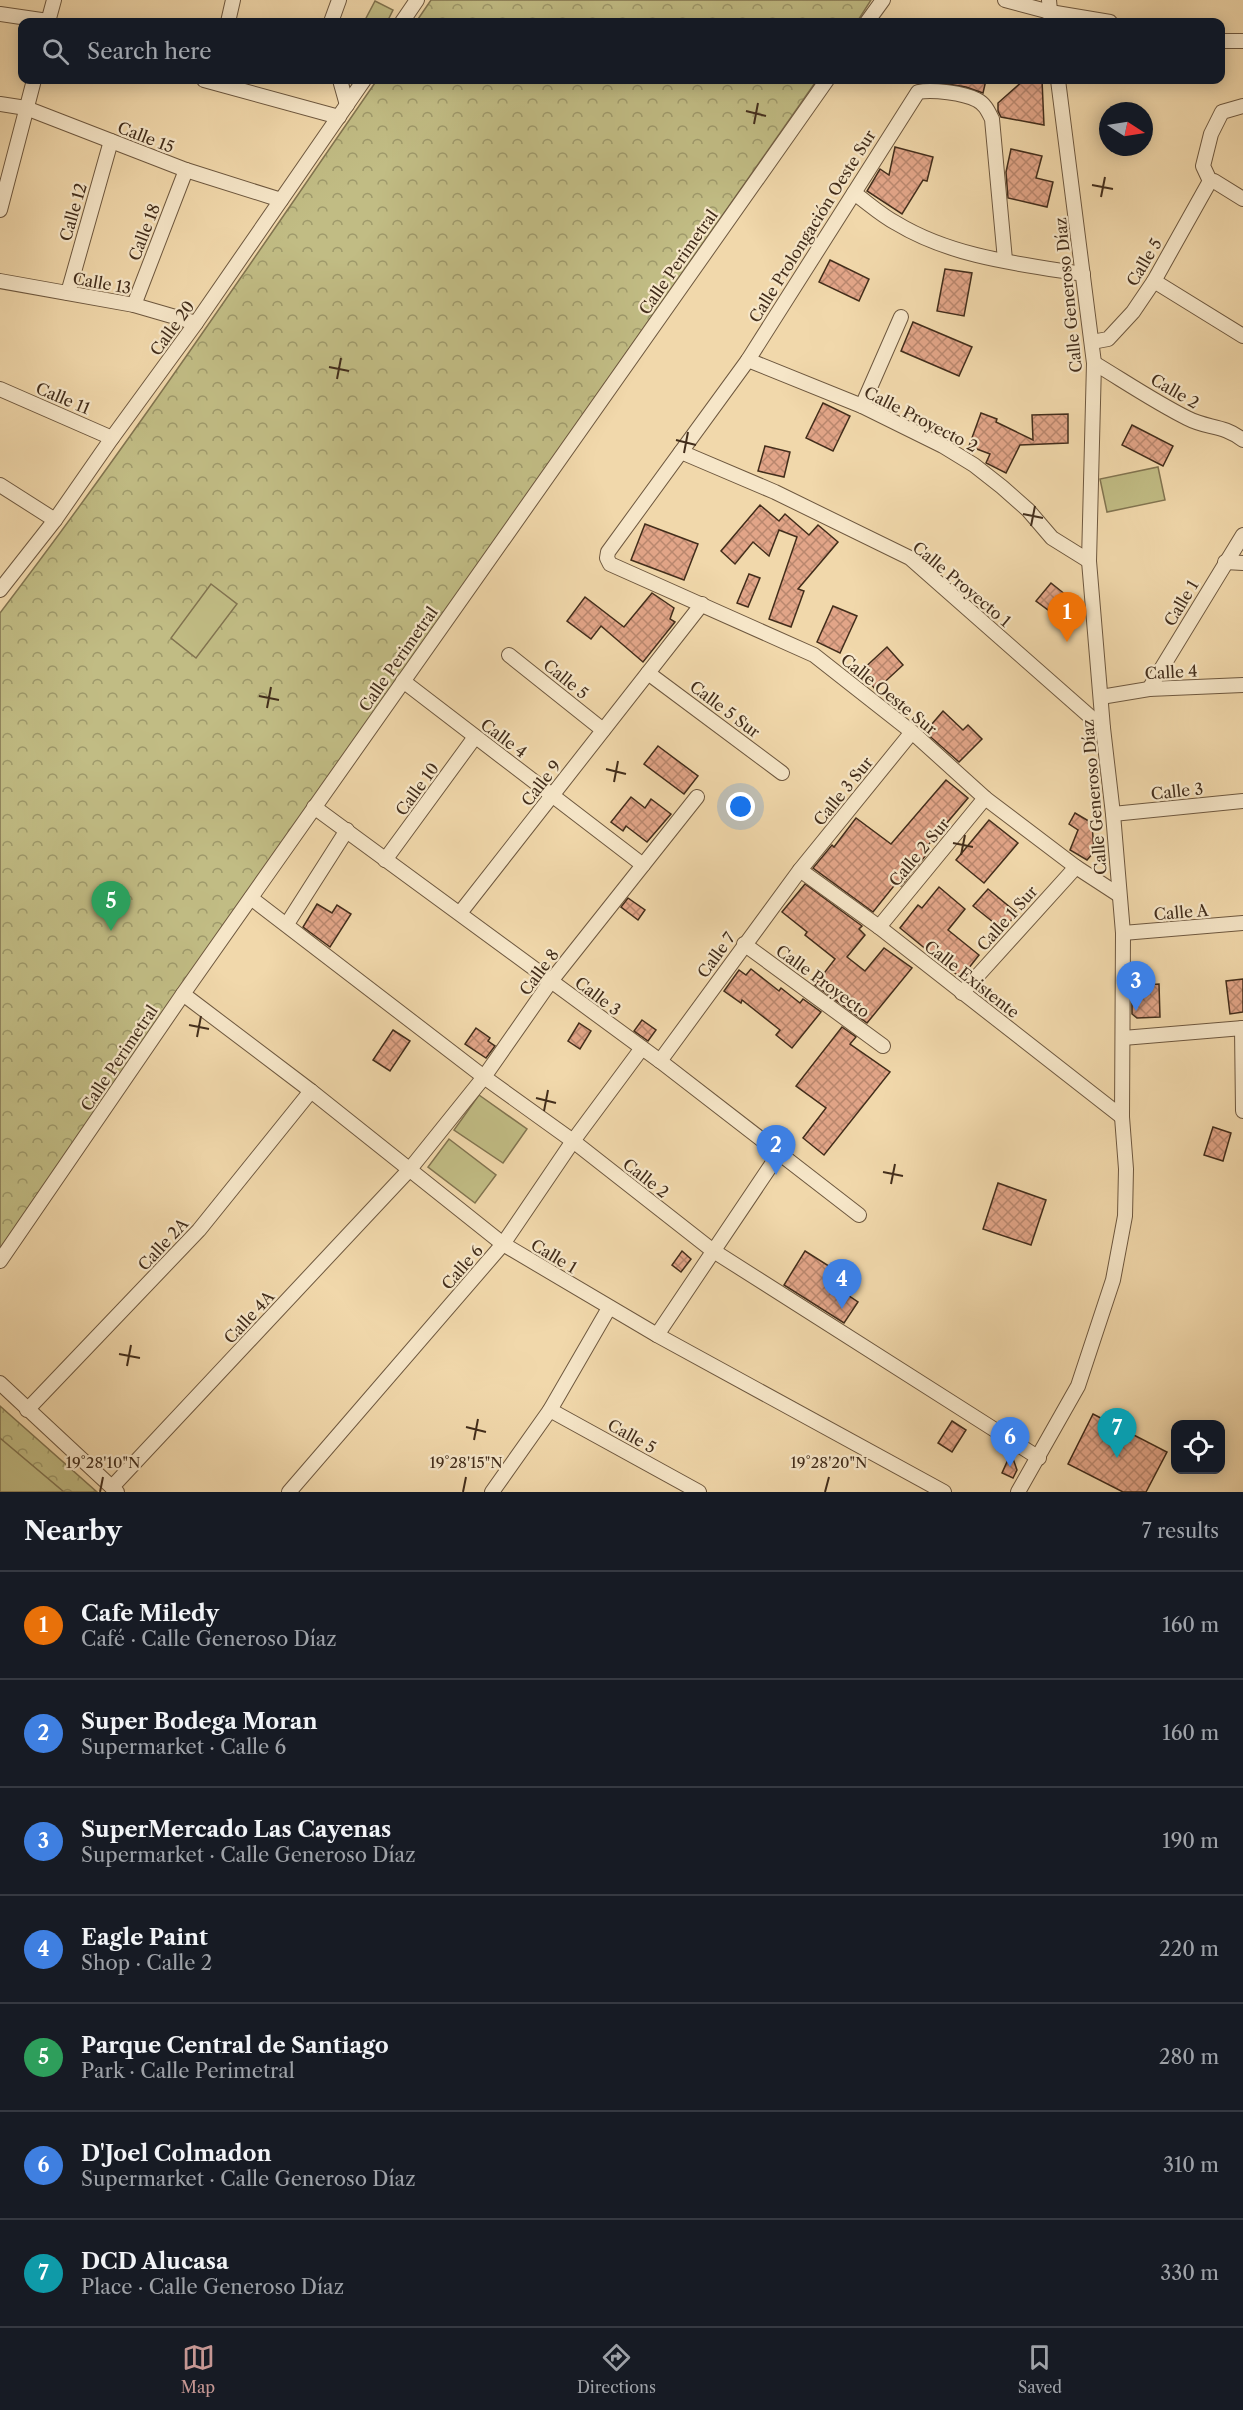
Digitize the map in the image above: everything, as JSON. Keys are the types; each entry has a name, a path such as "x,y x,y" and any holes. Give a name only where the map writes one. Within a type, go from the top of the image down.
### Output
{"street":[{"path":"49,18 54,0"},
{"path":"229,18 234,0"},
{"path":"332,18 339,0"},
{"path":"405,18 417,0"},
{"path":"870,18 883,0"},
{"path":"1005,0 1050,12 1086,18"},
{"path":"0,14 24,18"},
{"path":"1225,41 1243,41"},
{"path":"0,210 33,84"},
{"path":"222,84 343,111 340,84"},
{"name":"Calle 20","path":"1,586 55,520 196,323 361,84"},
{"name":"Calle Perimetral","path":"0,1261 402,681 824,84"},
{"name":"Calle Generoso Díaz","path":"1018,1492 1078,1386 1113,1280 1125,1216 1126,1169 1122,1117 1123,933 1089,561 1094,363 1059,84"},
{"name":"Calle Prolongación Oeste Sur","path":"610,564 607,558 608,552 748,360 885,140 918,92 929,90 975,99 985,106 992,119 1005,260"},
{"name":"Calle 15","path":"0,104 26,108 186,170 281,200"},
{"path":"1243,106 1222,112 1211,134 1203,166 1210,182 1214,181 1243,200"},
{"name":"Calle 12","path":"68,293 111,141"},
{"name":"Calle 18","path":"134,305 186,170"},
{"name":"Calle 5","path":"1092,342 1108,339 1132,312 1154,281 1210,182"},
{"path":"854,193 896,223 936,243 968,254 1083,274"},
{"name":"Calle 13","path":"0,281 134,305 196,323"},
{"path":"1154,281 1243,336"},
{"path":"862,406 901,317"},
{"name":"Calle Proyecto 2","path":"748,360 862,406 943,446 974,465 1028,510 1052,538 1089,561"},
{"name":"Calle 2","path":"1094,363 1186,418 1204,425 1223,427 1243,440"},
{"name":"Calle 11","path":"0,389 112,438"},
{"name":"Calle Proyecto 1","path":"681,452 775,492 910,558 1103,728"},
{"path":"0,485 55,520"},
{"name":"Calle 1","path":"1149,689 1243,535"},
{"path":"1225,562 1243,563"},
{"name":"Calle Oeste Sur","path":"610,564 814,655 912,732 986,798 1076,867 1119,895"},
{"name":"Calle 9","path":"460,914 702,604"},
{"name":"Calle 5","path":"509,655 603,730"},
{"name":"Calle 5 Sur","path":"648,673 782,772"},
{"name":"Calle 4","path":"402,681 643,865"},
{"name":"Calle 4","path":"1101,697 1149,689 1243,685"},
{"name":"Calle 3 Sur","path":"800,870 912,732"},
{"name":"Calle 10","path":"385,860 475,737"},
{"name":"Calle 8","path":"410,1169 484,1077 552,981 697,797"},
{"name":"Calle 2 Sur","path":"879,927 986,798"},
{"name":"Calle 3","path":"1113,814 1243,801"},
{"name":"Calle 3","path":"315,807 660,1061 859,1215"},
{"path":"287,924 347,830"},
{"name":"Calle 1 Sur","path":"962,993 1076,867"},
{"name":"Calle Existente","path":"800,870 879,927 1122,1117"},
{"name":"Calle 7","path":"660,1061 800,870"},
{"name":"Calle 2","path":"251,898 484,1077 573,1141 712,1250 1039,1458"},
{"name":"Calle A","path":"1123,933 1243,923"},
{"name":"Calle Proyecto","path":"744,944 883,1046"},
{"name":"Calle 1","path":"183,994 311,1091 503,1244 657,1335 944,1492"},
{"path":"1123,1038 1243,1028 1243,1111"},
{"name":"Calle 6","path":"289,1492 503,1244 573,1141 642,1048"},
{"name":"Calle 2A","path":"27,1410 199,1230 311,1091"},
{"path":"657,1335 780,1152"},
{"name":"Calle 4A","path":"114,1490 410,1169"},
{"path":"492,1492 550,1410 609,1308"},
{"path":"0,1383 114,1490"},
{"name":"Calle 5","path":"550,1410 699,1492"}],"green space":[{"path":"431,0 871,0 860,18 419,18"},
{"path":"375,1 393,10 389,18 366,18"},
{"path":"374,84 814,84 0,1249 0,613 145,416"},
{"path":"1158,467 1165,500 1107,512 1100,479"},
{"path":"211,584 237,604 196,658 171,638"},
{"path":"479,1095 527,1129 503,1163 454,1130"},
{"path":"449,1139 496,1175 475,1203 428,1167"},
{"path":"0,1406 97,1492 0,1492"},
{"path":"0,1438 64,1492 0,1492"}],"building":[{"path":"947,84 985,84 983,93"},
{"path":"1019,84 1042,84 1044,125 1001,117 998,103"},
{"path":"895,147 933,157 927,181 923,180 902,214 867,191 880,169 889,175"},
{"path":"1011,149 1042,156 1036,178 1053,182 1047,207 1008,198 1006,172"},
{"path":"830,260 869,279 859,301 819,282"},
{"path":"945,269 972,273 964,316 937,311"},
{"path":"913,322 972,347 959,376 901,351"},
{"path":"823,403 850,416 833,451 806,438"},
{"path":"981,413 997,419 996,422 1033,440 1032,415 1068,414 1068,443 1020,445 1006,473 986,463 990,454 969,446"},
{"path":"1132,425 1173,446 1163,466 1122,445"},
{"path":"765,446 790,452 784,477 758,471"},
{"path":"760,505 779,521 785,514 809,535 818,525 838,542 798,589 804,591 791,627 769,619 797,537 779,530 769,556 753,542 735,564 721,551"},
{"path":"645,524 698,544 684,580 631,560"},
{"path":"749,574 760,578 748,607 737,603"},
{"path":"1051,583 1066,595 1067,624 1036,601"},
{"path":"652,593 674,608 670,619 675,622 643,662 601,626 591,639 567,621 585,597 624,627"},
{"path":"833,606 857,616 840,653 817,642"},
{"path":"887,647 903,665 876,690 860,672"},
{"path":"943,711 963,730 968,725 982,739 959,762 925,732"},
{"path":"658,746 698,776 684,794 644,764"},
{"path":"946,780 968,798 923,851 927,854 901,886 897,882 873,912 813,868 832,845 834,847 856,818 891,844"},
{"path":"631,797 645,808 651,799 671,814 647,842 626,826 623,831 611,822"},
{"path":"1075,813 1092,823 1094,852 1087,860 1070,850 1078,830 1069,824"},
{"path":"989,820 1018,843 984,883 956,860"},
{"path":"805,884 862,926 859,929 865,935 847,957 865,971 884,948 912,968 867,1023 815,985 835,959 805,935 807,932 782,912"},
{"path":"939,887 965,909 948,930 979,955 961,978 900,928 918,905 922,908"},
{"path":"988,889 1017,913 1003,930 973,906"},
{"path":"628,898 645,910 638,920 621,907"},
{"path":"317,904 332,913 337,905 351,914 330,947 303,927"},
{"path":"751,969 779,991 781,988 800,1003 803,999 821,1012 792,1048 776,1035 780,1030 742,1000 741,1003 724,991 739,970 746,975"},
{"path":"1243,979 1243,1012 1230,1014 1226,981"},
{"path":"1159,984 1160,1017 1137,1018 1132,1014 1132,986"},
{"path":"642,1020 656,1030 648,1041 634,1031"},
{"path":"579,1023 591,1031 580,1049 568,1041"},
{"path":"842,1027 856,1037 850,1044 890,1072 824,1155 803,1138 826,1108 796,1086"},
{"path":"476,1028 490,1038 488,1041 495,1046 486,1058 465,1044"},
{"path":"393,1030 410,1041 390,1071 373,1060"},
{"path":"1213,1127 1231,1133 1223,1161 1204,1155"},
{"path":"998,1183 1046,1200 1031,1245 983,1229"},
{"path":"682,1251 691,1259 681,1272 672,1265"},
{"path":"805,1251 843,1275 836,1287 858,1302 844,1323 784,1285"},
{"path":"1093,1414 1167,1452 1146,1492 1123,1492 1068,1464"},
{"path":"952,1421 966,1430 952,1452 938,1443"},
{"path":"1011,1453 1017,1470 1013,1478 1002,1473"}],"place":[{"name":"Cafe Miledy","path":"1067,642"},
{"name":"Parque Central de Santiago","path":"111,931"},
{"name":"SuperMercado Las Cayenas","path":"1136,1011"},
{"name":"Super Bodega Moran","path":"776,1175"},
{"name":"Eagle Paint","path":"842,1309"},
{"name":"DCD Alucasa","path":"1117,1458"},
{"name":"D'Joel Colmadon","path":"1010,1467"}]}
